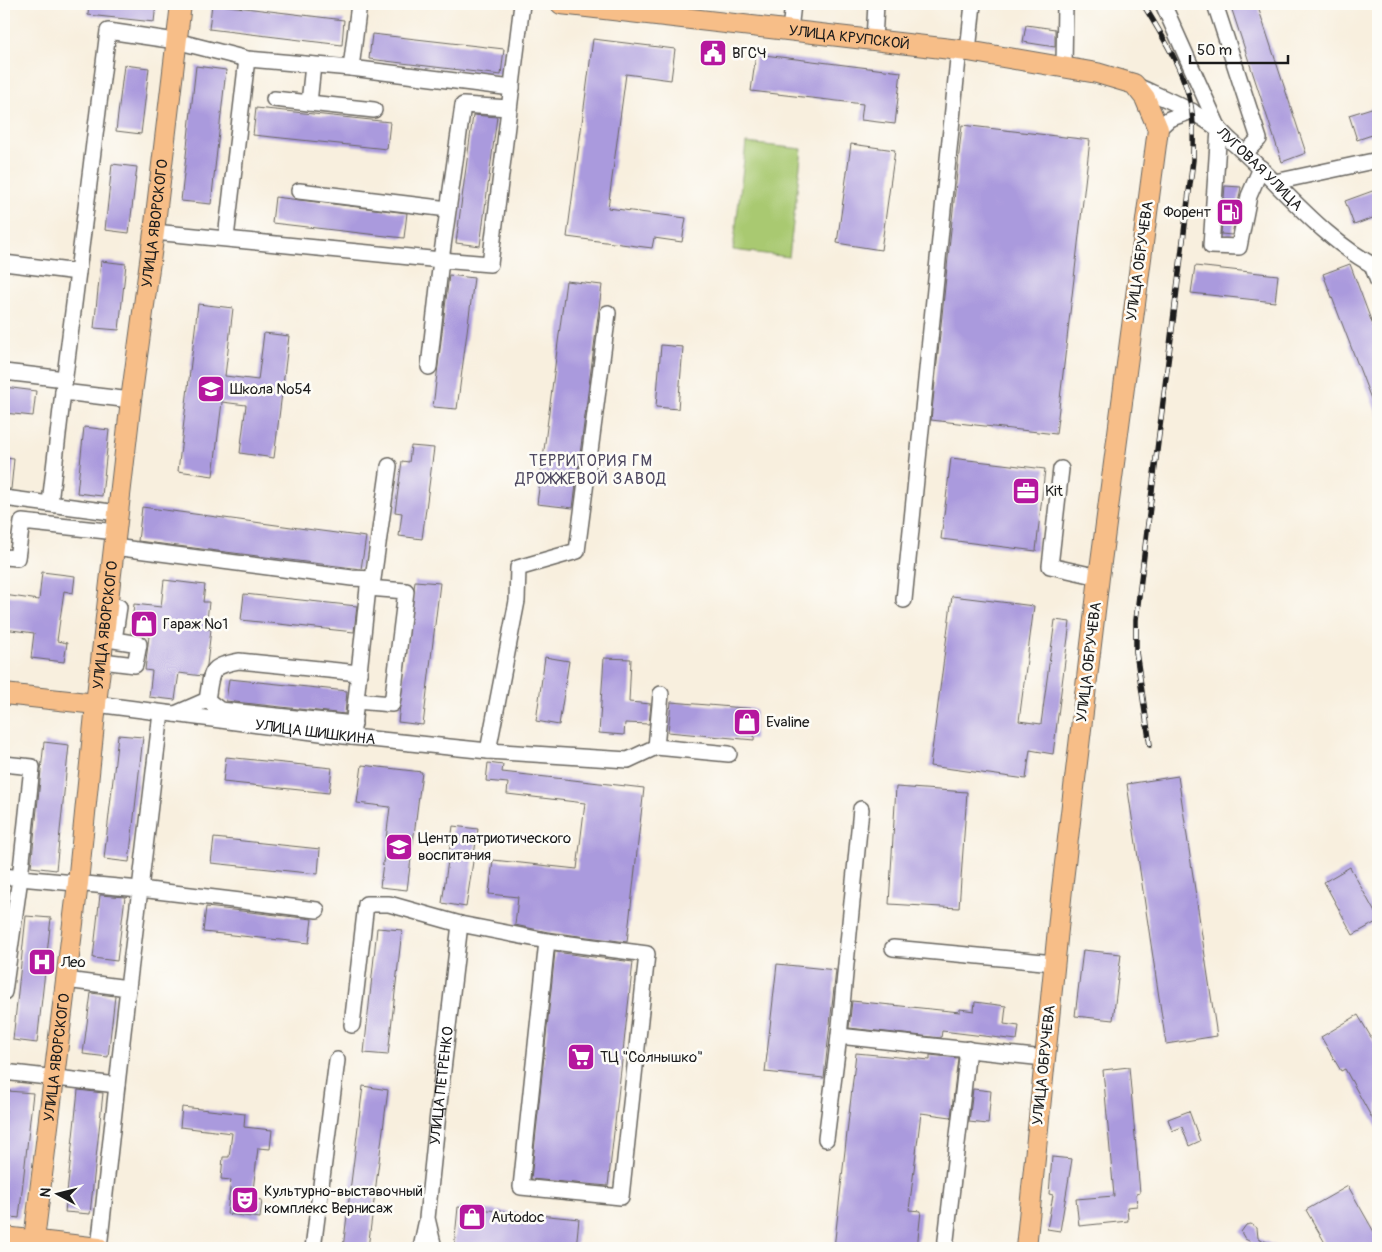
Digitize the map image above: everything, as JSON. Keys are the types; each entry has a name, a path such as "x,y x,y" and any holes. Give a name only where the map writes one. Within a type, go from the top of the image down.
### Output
{"main road":[{"name":"УЛИЦА ЯВОРСКОГО","path":"33,1244 78,884 96,704 131,400 154,232 181,4"},
{"name":"УЛИЦА КРУПСКОЙ","path":"561,4 964,50 1064,66 1134,84"},
{"path":"1134,84 1145,98 1158,129"},
{"name":"УЛИЦА ОБРУЧЕВА","path":"1026,1248 1054,963 1099,577 1158,129"},
{"name":"УЛИЦА ШИШКИНА","path":"4,694 96,704"},
{"path":"4,1236 33,1244 99,1248"}],"street":[{"path":"351,68 359,4"},
{"path":"154,232 490,264 522,4"},
{"path":"790,30 793,4"},
{"path":"874,40 876,4"},
{"path":"904,600 964,50 973,4"},
{"path":"1064,66 1065,4"},
{"path":"1163,4 1219,129 1211,246 1239,247 1249,196 1261,168"},
{"path":"1215,4 1259,139 1245,153"},
{"path":"50,503 108,31 176,41 247,59 351,68 512,88"},
{"path":"226,238 247,59"},
{"path":"309,104 313,65"},
{"name":"ЛУГОВАЯ УЛИЦА","path":"1134,84 1192,111 1219,129 1306,214 1356,256 1375,266"},
{"path":"274,99 374,110"},
{"path":"429,367 441,260 463,105 509,108"},
{"path":"1158,129 1169,119 1192,111"},
{"path":"1275,182 1378,160"},
{"path":"299,191 448,209"},
{"path":"4,263 78,272"},
{"path":"1375,266 1378,282"},
{"path":"488,751 517,601 518,568 577,551 608,313"},
{"path":"4,372 131,400"},
{"path":"207,700 220,710 353,730 371,584 389,466"},
{"path":"1061,469 1050,566 1099,577"},
{"path":"4,498 50,503 116,531"},
{"path":"4,557 17,558 22,522 116,531 352,578 406,591 392,704 356,701"},
{"path":"102,661 135,665 139,644 114,640 118,606 108,604"},
{"path":"207,700 212,672 218,666 224,664 240,662 359,673"},
{"path":"661,694 656,747 729,754"},
{"path":"99,1248 140,889 168,714 207,700"},
{"name":"УЛИЦА ШИШКИНА","path":"96,704 168,714 353,730 488,751 628,760 656,747"},
{"path":"4,764 32,767 20,878 4,992"},
{"path":"826,1139 839,1036 861,809"},
{"path":"4,876 140,889 317,910"},
{"path":"352,1025 366,904 389,904 460,924 547,941 647,954 621,1197 521,1187 547,941"},
{"name":"УЛИЦА ПЕТРЕНКО","path":"434,1248 427,1218 460,924"},
{"path":"893,948 1054,963"},
{"path":"66,980 128,988"},
{"path":"839,1036 1044,1058"},
{"path":"945,1248 968,1049"},
{"path":"313,1248 336,1060"},
{"path":"4,1072 117,1085"},
{"path":"421,1248 427,1218"}],"green space":[{"path":"746,143 802,149 789,257 733,250"}],"building":[{"path":"89,4 156,4 154,22 88,15"},
{"path":"212,4 344,20 342,45 209,29"},
{"path":"1230,4 1257,4 1306,153 1282,162"},
{"path":"1026,25 1055,29 1055,47 1023,42"},
{"path":"372,34 504,49 501,75 369,59"},
{"path":"593,39 675,49 671,80 626,74 608,208 686,218 682,242 654,238 652,248 567,237"},
{"path":"756,54 901,72 895,124 861,120 863,104 751,91"},
{"path":"124,65 149,68 141,134 116,131"},
{"path":"196,66 226,70 211,204 181,201"},
{"path":"1378,106 1378,133 1357,140 1349,115"},
{"path":"256,108 390,122 387,149 253,135"},
{"path":"473,115 497,117 480,246 456,243"},
{"path":"962,125 1090,140 1056,434 931,420"},
{"path":"851,144 895,150 881,250 837,243"},
{"path":"112,164 137,167 129,233 105,230"},
{"path":"1225,186 1241,187 1232,235 1221,234"},
{"path":"1378,189 1378,216 1354,225 1345,201"},
{"path":"275,197 407,213 404,238 272,223"},
{"path":"101,261 126,264 119,330 94,328"},
{"path":"1350,264 1378,339 1378,417 1323,274"},
{"path":"1195,266 1278,275 1275,302 1191,293"},
{"path":"449,275 474,278 457,409 433,407"},
{"path":"566,281 602,285 573,508 537,504"},
{"path":"198,304 233,308 225,376 258,380 264,333 289,336 274,458 240,453 246,405 222,402 213,476 178,471"},
{"path":"661,345 683,347 678,409 656,407"},
{"path":"4,387 36,391 33,416 4,413"},
{"path":"84,427 109,430 102,496 77,493"},
{"path":"411,446 434,448 422,539 399,536 402,513 395,512 402,461 409,462"},
{"path":"4,458 14,459 11,489 4,489"},
{"path":"951,458 1045,469 1036,551 941,539"},
{"path":"142,507 366,537 361,569 138,541"},
{"path":"42,572 75,576 73,593 64,591 57,641 67,643 64,662 31,658 34,633 4,629 4,595 39,600"},
{"path":"164,580 205,585 203,602 209,602 206,629 211,629 207,665 202,676 179,673 175,700 149,697 152,671 145,670 149,636 131,633 134,604 161,607"},
{"path":"415,581 440,583 423,725 398,722"},
{"path":"244,594 357,606 354,632 241,620"},
{"path":"952,596 1034,606 1019,721 1041,724 1055,620 1070,622 1053,754 1030,750 1026,779 930,766"},
{"path":"545,657 569,661 559,725 536,721"},
{"path":"604,658 631,659 629,702 651,704 649,724 625,723 624,735 599,733"},
{"path":"229,679 347,691 345,714 226,701"},
{"path":"671,702 756,709 754,740 668,732"},
{"path":"118,735 143,737 129,862 104,859"},
{"path":"44,742 69,745 56,870 31,867"},
{"path":"226,757 332,768 329,793 223,782"},
{"path":"488,763 503,765 502,772 644,788 627,942 548,932 515,925 518,897 489,894 493,860 577,869 585,803 507,794 508,783 486,781"},
{"name":"Центр патриотического воспитания","path":"362,765 422,772 407,890 380,887 390,807 357,803"},
{"path":"1178,776 1217,1036 1166,1044 1127,784"},
{"path":"896,787 967,792 959,908 889,904"},
{"path":"453,826 478,829 466,907 442,903"},
{"path":"214,838 320,849 318,874 211,863"},
{"path":"1350,867 1378,918 1378,921 1353,935 1324,882"},
{"path":"100,895 125,897 117,961 93,958"},
{"path":"206,907 312,919 309,943 203,932"},
{"path":"26,916 51,918 37,1043 13,1040"},
{"path":"377,928 402,930 388,1055 364,1053"},
{"path":"1083,950 1121,954 1113,1020 1075,1016"},
{"path":"555,952 633,962 608,1186 531,1179"},
{"path":"777,964 836,970 824,1078 765,1072"},
{"path":"91,993 115,996 108,1057 83,1054"},
{"path":"852,1001 960,1012 960,1009 974,1011 975,1002 1006,1006 1004,1024 1019,1026 1017,1040 942,1031 941,1038 849,1028"},
{"path":"1358,1015 1378,1049 1378,1129 1345,1069 1341,1071 1321,1037"},
{"path":"856,1053 930,1060 930,1055 958,1058 951,1117 921,1113 909,1210 921,1211 917,1248 834,1248"},
{"path":"1129,1067 1140,1193 1136,1194 1137,1206 1127,1207 1128,1221 1079,1226 1076,1199 1114,1196 1103,1070"},
{"path":"363,1086 388,1090 368,1248 343,1248"},
{"path":"973,1089 991,1091 988,1124 969,1122"},
{"path":"78,1090 103,1093 90,1214 65,1212"},
{"path":"8,1091 33,1093 19,1218 4,1216 4,1128"},
{"path":"182,1107 245,1114 244,1127 272,1130 270,1149 258,1148 252,1199 262,1200 260,1218 227,1214 231,1180 221,1179 223,1157 229,1157 232,1133 180,1127"},
{"path":"1189,1111 1200,1141 1189,1146 1182,1127 1172,1131 1168,1119"},
{"path":"1052,1157 1072,1159 1060,1231 1047,1229 1053,1195 1049,1194"},
{"path":"1348,1186 1378,1239 1378,1248 1328,1248 1306,1210"},
{"path":"458,1207 579,1219 576,1248 454,1248"},
{"path":"1251,1224 1257,1228 1258,1238 1280,1248 1254,1248 1253,1243 1245,1239 1241,1232 1246,1225"}],"railway":[{"path":"1143,4 1180,70 1190,99 1193,130 1193,160 1136,620 1136,652 1150,745"}],"place":[{"name":"ВГСЧ","path":"713,53"},
{"name":"Форент","path":"1230,212"},
{"name":"Школа №54","path":"211,389"},
{"name":"Kit","path":"1026,491"},
{"name":"Гараж №1","path":"144,624"},
{"name":"Evaline","path":"747,722"},
{"name":"Центр патриотического воспитания","path":"399,847"},
{"name":"Лео","path":"42,962"},
{"name":"ТЦ \"Солнышко\"","path":"581,1057"},
{"name":"Культурно-выставочный комплекс Вернисаж","path":"245,1200"},
{"name":"Autodoc","path":"472,1217"}],"district":[{"name":"ТЕРРИТОРИЯ ГМ ДРОЖЖЕВОЙ ЗАВОД","path":"591,470"}]}
